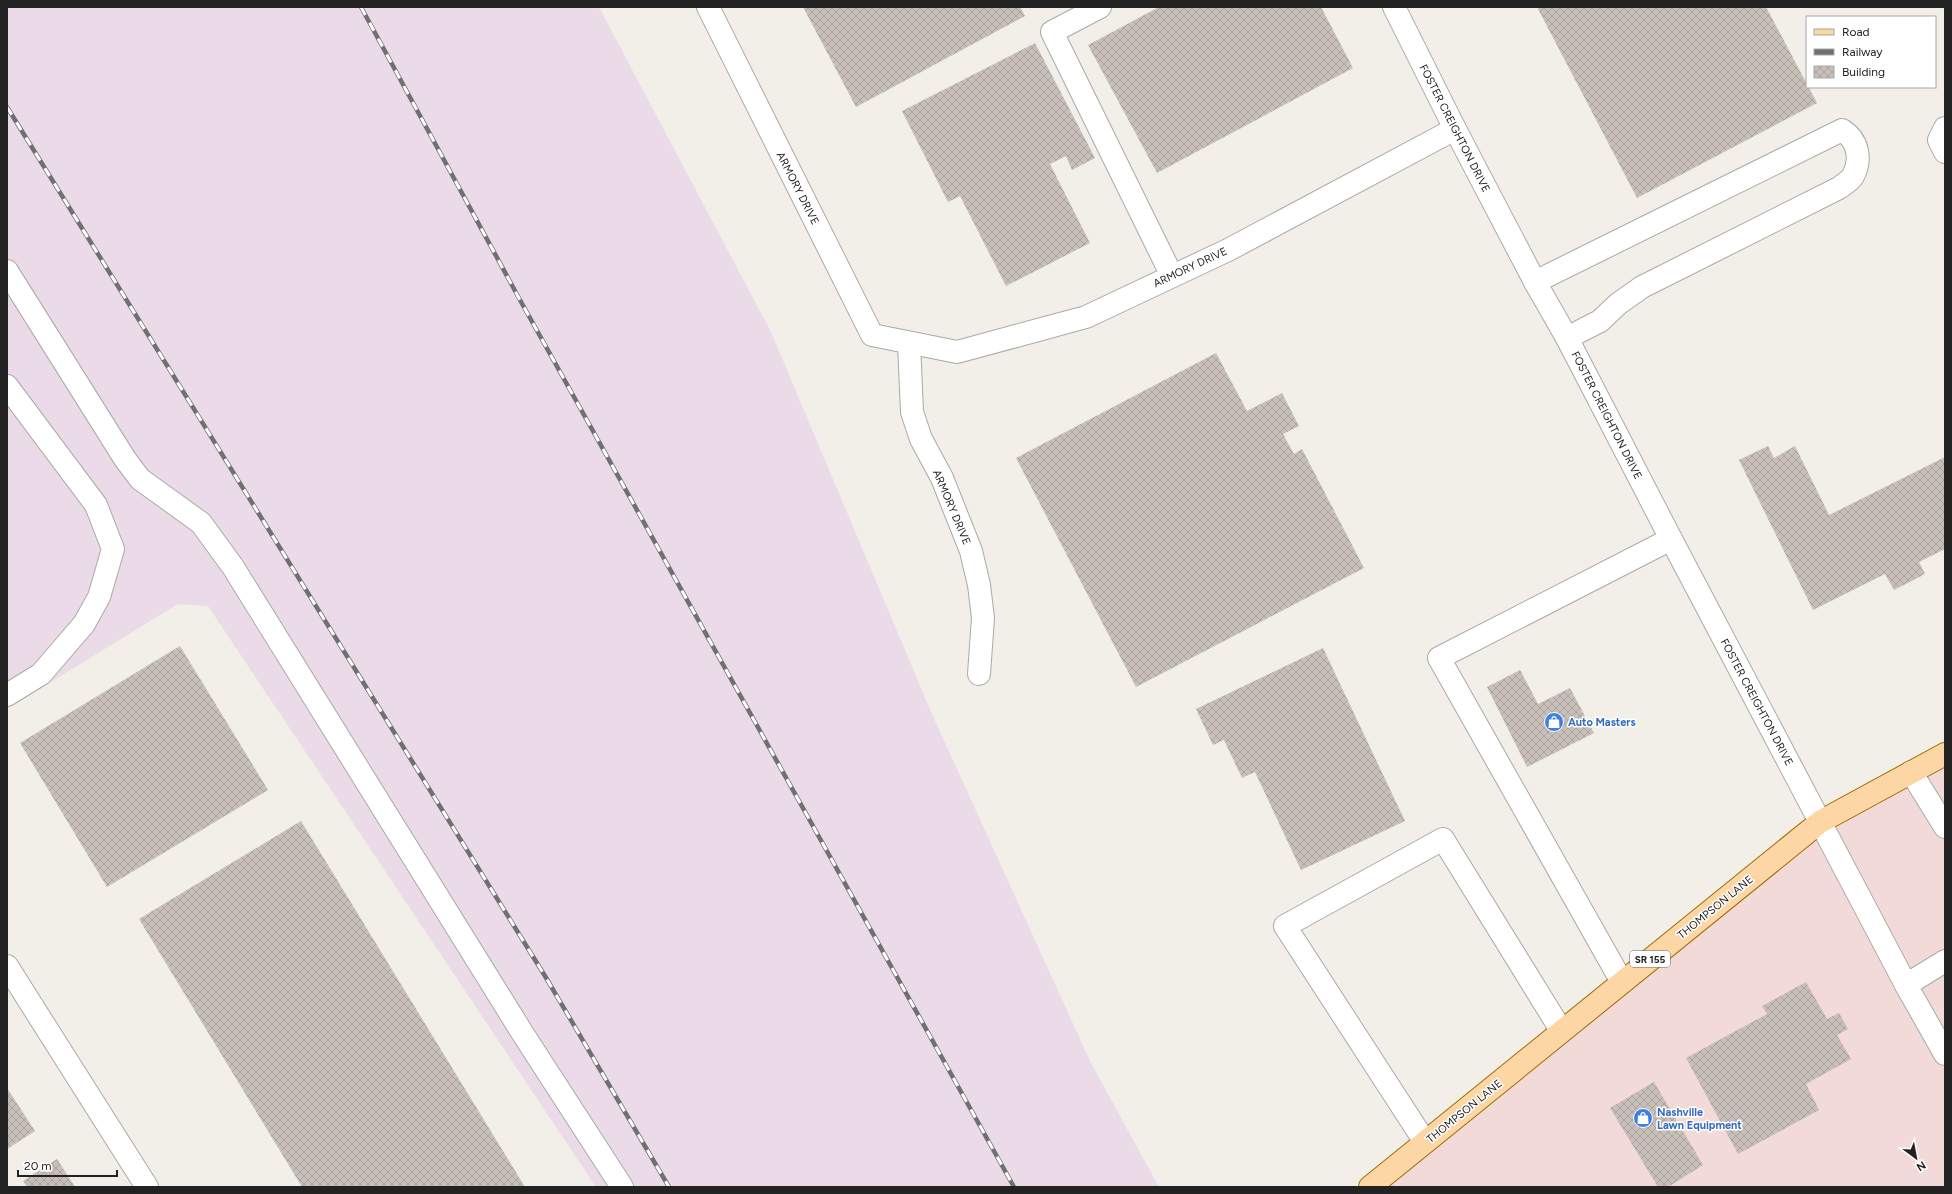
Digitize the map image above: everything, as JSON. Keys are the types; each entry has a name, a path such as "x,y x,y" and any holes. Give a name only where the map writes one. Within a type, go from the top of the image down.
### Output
{"main road":[{"name":"THOMPSON LANE","path":"1370,1187 1561,1030 1820,822 1945,754"}],"street":[{"name":"ARMORY DRIVE","path":"708,7 872,335 957,352 1086,317 1228,250 1455,129"},
{"path":"1100,7 1052,32 1172,276"},
{"name":"FOSTER CREIGHTON DRIVE","path":"1394,7 1455,129 1535,282 1567,338 1906,985 1945,1054"},
{"path":"1945,128 1939,140 1945,152"},
{"path":"1535,282 1842,130 1851,136 1856,145 1859,160 1852,177 1839,188 1642,287 1618,304 1600,321 1567,338"},
{"path":"7,271 125,459 140,479 201,523 233,567 522,1034 622,1187"},
{"name":"ARMORY DRIVE","path":"909,343 912,412 921,439 942,478 971,551 979,585 983,618 979,674"},
{"path":"7,386 96,505 113,549 99,597 84,624 41,674 7,695"},
{"path":"1622,982 1438,658 1671,539"},
{"path":"1911,772 1945,827"},
{"path":"1425,1142 1285,926 1443,839 1561,1030"},
{"path":"1906,985 1945,961"},
{"path":"7,966 147,1187"}],"shaded area":[{"path":"7,7 599,7 771,332 932,714 1091,1063 1159,1187 596,1187 208,606 178,604 7,709"},
{"path":"1945,754 1945,1187 1370,1187 1820,822"}],"building":[{"path":"803,7 1020,7 1025,16 856,107"},
{"path":"1159,7 1321,7 1353,68 1157,173 1088,45"},
{"path":"1537,7 1766,7 1806,82 1806,88 1809,88 1817,103 1637,198"},
{"path":"1035,43 1095,158 1072,170 1066,156 1050,164 1090,243 1006,286 960,196 948,202 902,111"},
{"path":"1216,353 1247,411 1282,393 1299,426 1283,434 1294,454 1302,449 1364,568 1136,687 1016,458"},
{"path":"1768,446 1774,458 1795,446 1829,515 1945,457 1945,549 1919,562 1925,574 1894,590 1885,574 1813,610 1739,460"},
{"path":"180,646 268,790 107,887 20,743"},
{"path":"1323,648 1405,821 1301,870 1255,772 1242,778 1224,740 1213,745 1196,709"},
{"path":"1520,670 1538,704 1570,688 1594,733 1527,767 1487,687"},
{"path":"301,821 525,1187 302,1187 139,919"},
{"path":"1806,982 1827,1019 1839,1013 1848,1029 1837,1035 1851,1059 1806,1084 1819,1110 1738,1154 1686,1058 1767,1014 1762,1006"},
{"path":"1654,1082 1703,1165 1668,1187 1658,1187 1610,1108"},
{"path":"7,1088 35,1131 7,1149"},
{"path":"57,1159 75,1187 27,1187 23,1181"}],"railway":[{"path":"361,7 520,300 1014,1187"},
{"path":"7,107 545,976 669,1187"}],"place":[{"name":"Auto Masters","path":"1554,722"},
{"name":"Nashville Lawn Equipment","path":"1643,1118"}]}
